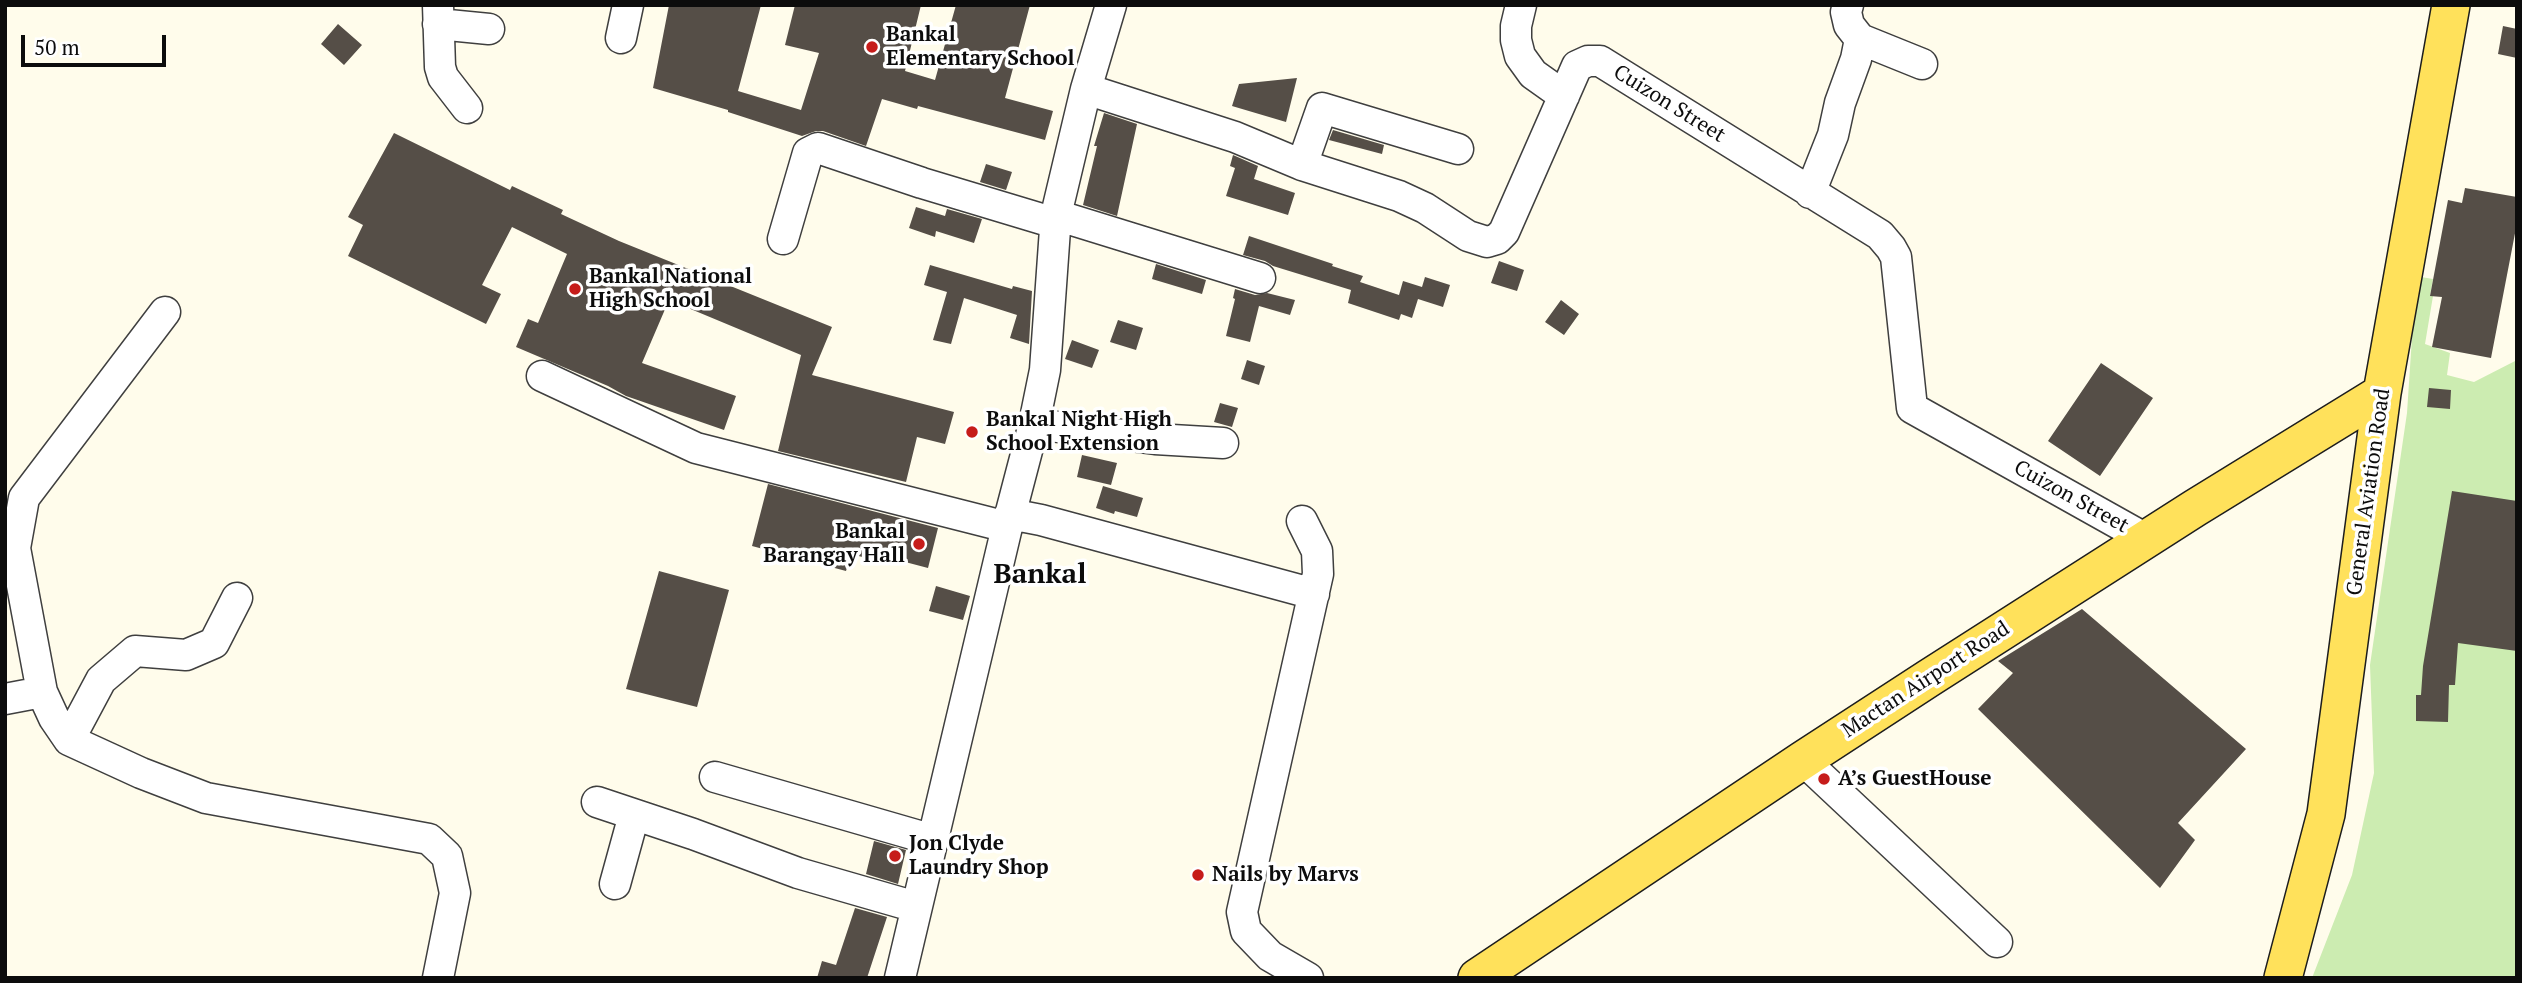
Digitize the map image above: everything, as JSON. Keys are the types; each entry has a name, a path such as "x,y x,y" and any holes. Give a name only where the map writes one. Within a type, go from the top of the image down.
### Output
{"main road":[{"name":"General Aviation Road","path":"2283,978 2326,814 2382,393 2451,5"},
{"name":"Mactan Airport Road","path":"1477,978 1803,760 2146,539 2382,393"}],"street":[{"path":"621,38 628,5"},
{"path":"900,978 1008,521 1034,424 1045,370 1056,219 1086,89 1111,5"},
{"path":"1521,5 1516,33 1520,56 1533,74 1564,96"},
{"path":"1848,5 1846,12 1849,25 1860,39 1922,64"},
{"path":"467,108 443,77 440,67 438,15 489,29"},
{"path":"1810,193 1833,135 1860,39"},
{"name":"Cuizon Street","path":"1086,89 1235,137 1303,165 1399,196 1425,208 1468,236 1486,242 1497,239 1504,232 1577,66 1588,61 1600,61 1880,236 1896,257 1912,408 2146,539"},
{"path":"1303,165 1322,108 1458,149"},
{"path":"783,239 807,153 818,148 922,183 1261,278"},
{"path":"165,312 24,498 15,548 42,692 54,718 69,740 141,773 206,798 429,839 447,856 454,893 438,978"},
{"path":"542,376 696,448 1008,521 1041,520 1314,594"},
{"path":"1034,424 1155,439 1223,443"},
{"path":"1302,521 1317,551 1318,574 1242,912 1246,931 1269,956 1308,978"},
{"path":"69,740 101,680 135,651 186,655 214,643 237,598"},
{"path":"5,699 42,692"},
{"path":"1803,760 1997,942"},
{"path":"715,777 933,840"},
{"path":"597,802 798,873 916,907"},
{"path":"615,884 634,815"}],"green space":[{"path":"2421,277 2433,279 2425,344 2450,353 2447,375 2474,382 2517,360 2517,978 2312,978 2352,875 2374,773 2370,665 2407,413 2413,322"}],"building":[{"name":"Bankal Elementary School","path":"669,5 761,5 738,91 801,110 819,53 785,45 795,5 921,5 905,71 935,80 956,5 1030,5 1005,98 1053,111 1045,140 882,99 866,146 823,131 802,136 653,88"},
{"path":"338,24 362,45 344,65 321,44"},
{"path":"2503,26 2517,29 2517,58 2498,54"},
{"path":"1297,78 1286,122 1232,106 1239,84"},
{"path":"1104,113 1137,124 1117,216 1083,205 1097,146 1094,146"},
{"path":"1333,130 1384,145 1382,154 1329,140"},
{"name":"Bankal National High School","path":"394,133 510,190 512,186 563,210 561,214 619,241 832,327 812,375 954,412 945,444 917,437 906,482 778,451 801,355 669,300 642,363 736,396 724,430 626,396 516,347 528,319 538,323 567,254 512,227 482,285 501,294 486,324 348,256 363,225 348,217"},
{"path":"1233,155 1258,166 1254,179 1295,193 1288,215 1226,196 1235,168 1230,166"},
{"path":"986,164 1012,172 1006,190 980,182"},
{"path":"2465,188 2517,197 2517,223 2491,358 2432,347 2442,297 2430,296 2448,200 2462,203"},
{"path":"916,207 945,216 947,209 982,219 974,243 936,231 935,237 909,228"},
{"path":"1249,236 1333,264 1332,266 1363,276 1360,282 1399,295 1403,281 1422,287 1425,277 1450,285 1443,307 1418,299 1412,318 1401,314 1399,320 1348,303 1351,290 1243,255"},
{"path":"1499,261 1524,270 1517,291 1491,283"},
{"path":"1156,264 1206,280 1202,294 1152,279"},
{"path":"930,265 1012,289 1013,286 1032,291 1029,344 1010,338 1017,315 964,298 951,344 933,340 947,292 924,285"},
{"path":"1235,289 1255,295 1267,293 1295,300 1290,315 1259,306 1250,342 1226,336"},
{"path":"1561,300 1579,314 1564,335 1545,322"},
{"path":"1118,320 1143,328 1136,350 1110,342"},
{"path":"1072,340 1099,350 1092,368 1065,359"},
{"path":"1247,360 1265,366 1259,385 1241,379"},
{"path":"2101,363 2153,398 2100,476 2048,441"},
{"path":"2429,388 2451,390 2450,409 2427,407"},
{"path":"1220,403 1238,408 1232,427 1214,422"},
{"path":"1082,455 1117,463 1111,485 1077,477"},
{"path":"768,484 938,528 928,568 890,558 889,564 851,554 846,571 752,546"},
{"path":"1103,486 1143,498 1137,517 1096,508"},
{"path":"2452,491 2517,501 2517,651 2458,643 2455,685 2449,685 2448,722 2416,721 2416,695 2421,695 2423,666"},
{"path":"659,571 729,590 697,707 626,689"},
{"path":"936,586 970,596 963,620 929,611"},
{"path":"2082,609 2246,749 2178,823 2195,840 2160,888 1978,709 2013,673 1998,661"},
{"path":"874,841 906,850 898,884 866,874"},
{"path":"855,908 887,917 867,978 817,978 822,961 836,965"}],"place":[{"name":"Bankal Elementary School","path":"872,47"},
{"name":"Bankal National High School","path":"575,289"},
{"name":"Bankal Night High School Extension","path":"972,432"},
{"name":"Bankal Barangay Hall","path":"919,544"},
{"name":"A’s GuestHouse","path":"1824,779"},
{"name":"Jon Clyde Laundry Shop","path":"895,856"},
{"name":"Nails by Marvs","path":"1198,875"}],"district":[{"name":"Bankal","path":"1040,575"}]}
